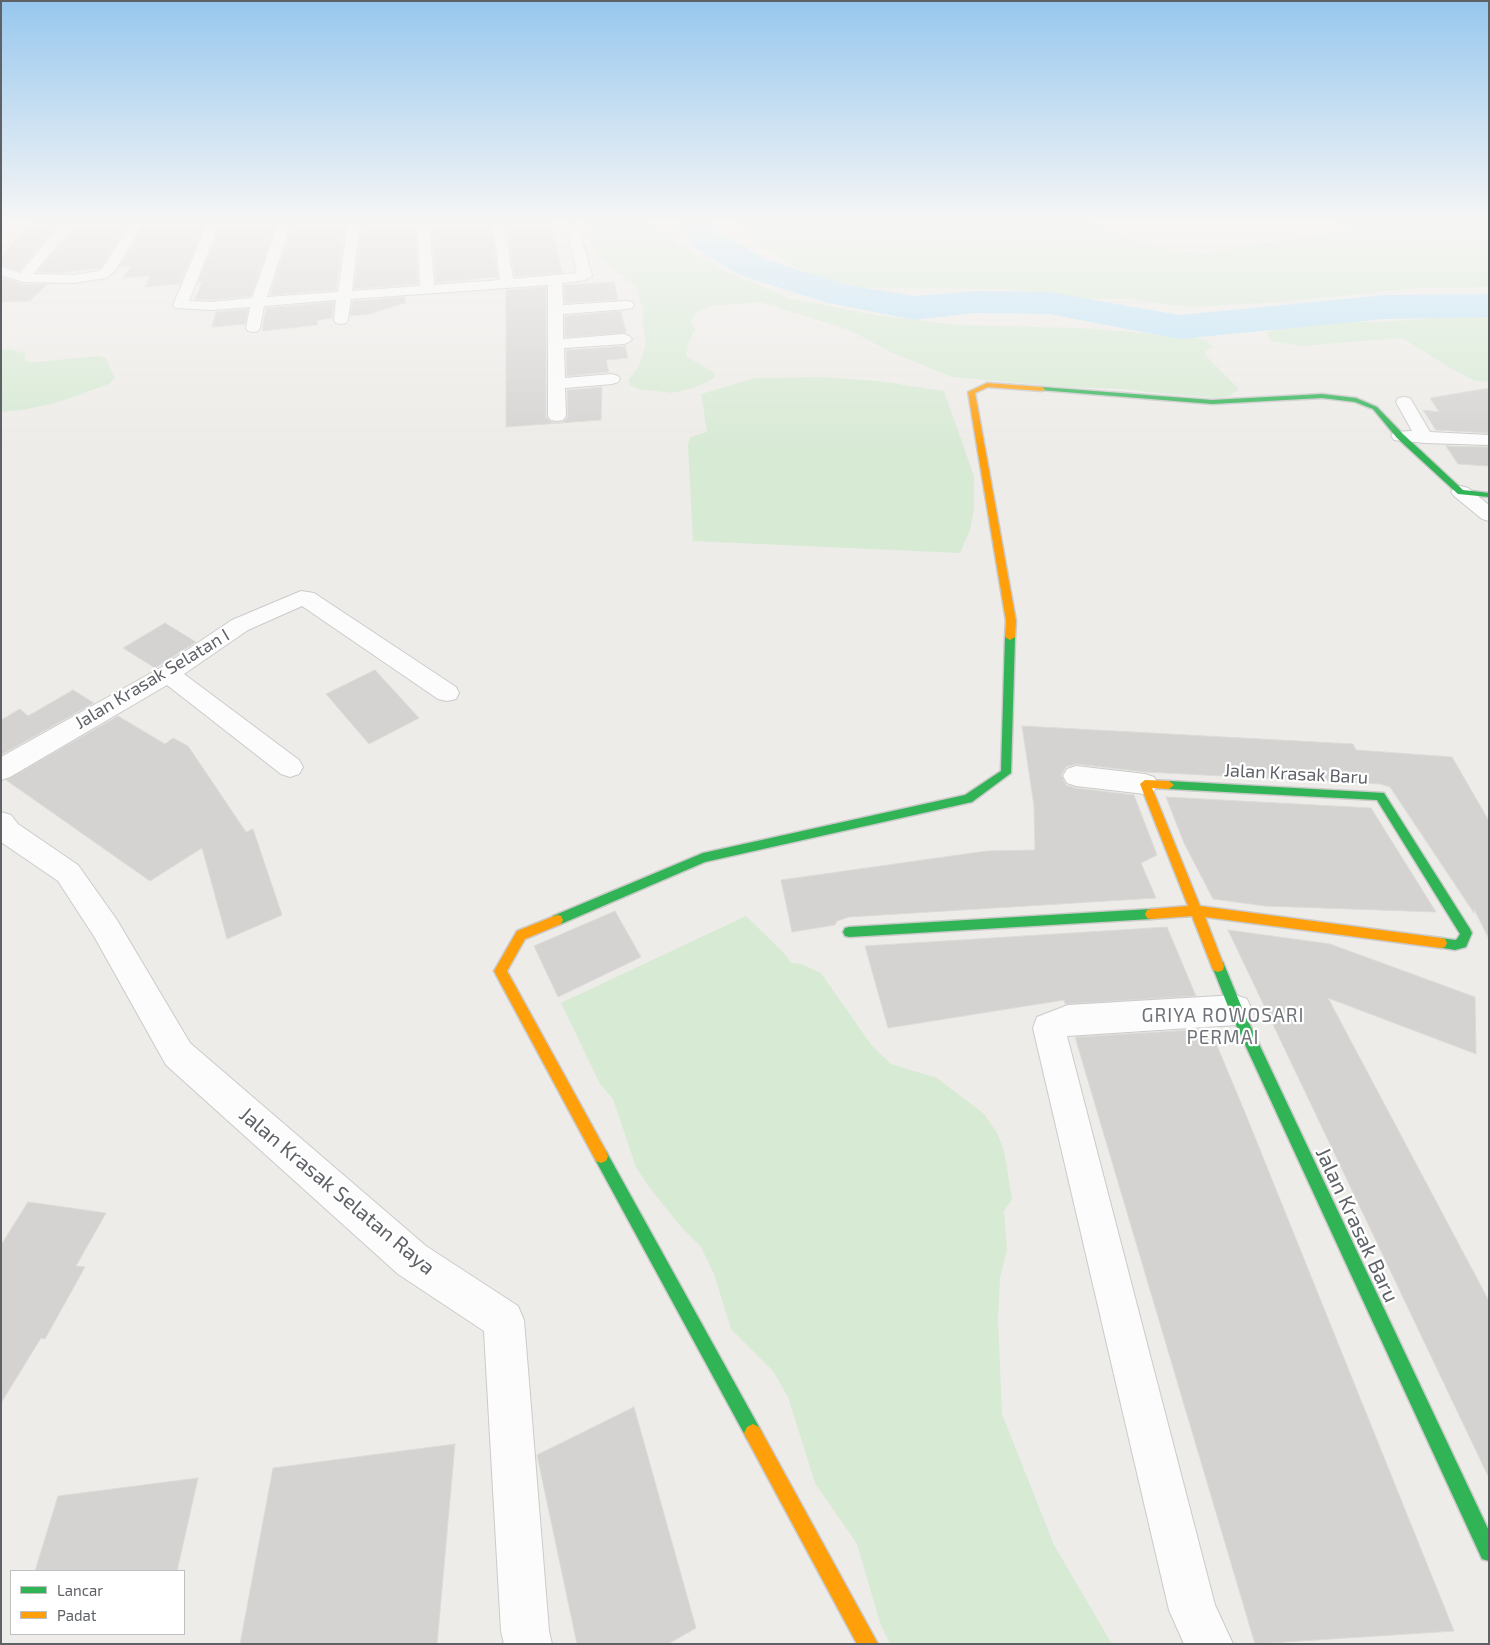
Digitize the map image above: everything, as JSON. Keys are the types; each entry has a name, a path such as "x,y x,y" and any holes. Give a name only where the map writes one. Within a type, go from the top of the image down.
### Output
{"street":[{"path":"183,297 180,305 211,306 332,297"},
{"path":"253,328 260,297"},
{"path":"341,320 343,297"},
{"path":"556,297 557,416"},
{"path":"556,310 627,305"},
{"path":"556,344 624,339"},
{"path":"557,384 612,378"},
{"path":"868,1644 500,971 521,935 703,858 968,799 1006,773 1012,621 972,404 972,392 986,385 1212,402 1322,396 1356,400 1375,408 1400,436 1460,492 1489,515"},
{"path":"1404,402 1425,438"},
{"path":"1400,436 1489,440"},
{"path":"1460,492 1489,495"},
{"name":"Jalan Krasak Selatan I","path":"1,770 168,674 240,625 292,601 306,598 447,693"},
{"path":"168,674 290,767"},
{"path":"1076,776 1145,784"},
{"name":"Jalan Krasak Baru","path":"849,932 1195,911 1455,944 1462,943 1466,933 1460,921 1380,796 1145,784 1195,911 1236,1010 1489,1552"},
{"name":"Jalan Krasak Selatan Raya","path":"1,823 8,832 68,874 106,929 178,1054 412,1260 504,1320 524,1622 528,1644"},
{"path":"1209,1644 1193,1610 1049,1028 1068,1020 1236,1010"}],"green space":[{"path":"639,297 786,297 871,314 956,325 1081,328 1195,337 1207,341 1214,347 1205,351 1206,356 1239,389 1228,397 1216,398 1124,389 1064,387 952,377 891,352 847,329 759,302 711,306 696,313 691,321 695,329 688,345 686,356 712,371 715,376 711,380 694,388 672,393 638,389 630,385 628,380 639,366 646,343 643,308"},
{"path":"1071,297 1333,297 1189,307 1127,299 1088,299"},
{"path":"1489,314 1489,381 1485,382 1473,380 1452,369 1402,338 1301,346 1271,341 1266,333 1279,328 1307,325 1322,321 1381,322"},
{"path":"8,349 25,353 25,361 35,362 99,356 106,358 115,378 109,384 56,403 1,412 1,350"},
{"path":"822,377 879,381 944,391 974,476 974,509 970,530 960,553 693,541 688,446 690,437 707,432 701,394 755,378"},
{"path":"746,916 784,953 791,963 801,964 821,973 872,1046 891,1064 937,1078 984,1114 996,1131 1004,1150 1012,1199 1004,1211 1007,1250 1000,1278 998,1319 1002,1414 1054,1545 1112,1644 890,1644 880,1623 857,1544 815,1483 788,1397 773,1371 731,1329 714,1274 701,1247 682,1228 649,1187 636,1167 613,1099 600,1084 561,1003"}],"building":[{"path":"1,297 34,297 30,301 1,302"},
{"path":"196,297 243,297 211,300 195,299"},
{"path":"405,297 405,303 369,314 350,316 353,301"},
{"path":"506,297 546,297 546,417 551,422 557,423 563,422 568,417 567,390 602,387 601,420 506,427"},
{"path":"565,297 617,297 618,300 565,303"},
{"path":"334,302 332,318 318,320 317,325 262,331 266,308"},
{"path":"248,309 245,324 212,327 216,312"},
{"path":"621,311 626,333 565,337 565,316"},
{"path":"625,346 628,358 606,360 609,372 567,376 566,350"},
{"path":"1489,388 1489,433 1436,430 1423,410 1439,412 1430,398"},
{"path":"1446,446 1489,447 1489,466 1458,464"},
{"path":"165,623 196,642 155,668 123,648"},
{"path":"375,670 419,718 369,744 326,694"},
{"path":"73,690 94,703 1,755 1,720 20,709 28,716"},
{"path":"118,716 165,744 173,738 188,746 246,832 253,829 282,915 227,939 202,848 150,881 6,780"},
{"path":"1022,726 1353,744 1356,750 1452,757 1489,821 1489,939 1474,909 1474,913 1390,787 1380,784 1145,772 1076,764 1066,767 1061,775 1066,785 1076,788 1134,795 1157,855 1141,863 1156,898 849,917 837,921 835,925 792,932 781,880 987,851 1035,850 1034,806"},
{"path":"1166,797 1371,808 1436,912 1265,906 1213,899 1184,843"},
{"path":"615,911 641,957 558,997 534,946"},
{"path":"1167,927 1196,996 1065,1004 1064,1000 888,1028 865,946"},
{"path":"1228,930 1330,944 1475,997 1476,1054 1328,998 1489,1301 1489,1478"},
{"path":"1210,1029 1454,1631 1255,1644 1075,1037"},
{"path":"28,1202 106,1213 76,1266 85,1267 45,1339 41,1338 1,1403 1,1245"},
{"path":"634,1407 696,1628 668,1644 577,1644 537,1455"},
{"path":"455,1444 437,1644 240,1644 273,1468"},
{"path":"198,1478 177,1570 35,1570 58,1496"}],"waterway":[{"path":"851,297 915,308 975,302 1049,303 1179,327 1385,307 1489,305"}],"traffic: fast":[{"path":"1042,389 1212,402 1322,396 1356,400 1375,408 1400,436 1461,492 1489,495"},
{"path":"557,920 703,858 968,799 1006,773 1010,637"},
{"path":"1169,785 1380,796 1466,933 1462,943 1455,945 1441,943"},
{"path":"849,932 1151,914"},
{"path":"1218,966 1236,1010 1489,1552"},
{"path":"601,1156 753,1433"}],"traffic: slow":[{"path":"1010,637 1011,621 971,392 987,385 1042,389"},
{"path":"1169,785 1145,784 1218,966"},
{"path":"1151,914 1195,911 1441,943"},
{"path":"557,920 521,935 500,971 601,1156"},
{"path":"753,1433 868,1644"}],"district":[{"name":"GRIYA ROWOSARI PERMAI","path":"1223,1027"}]}
